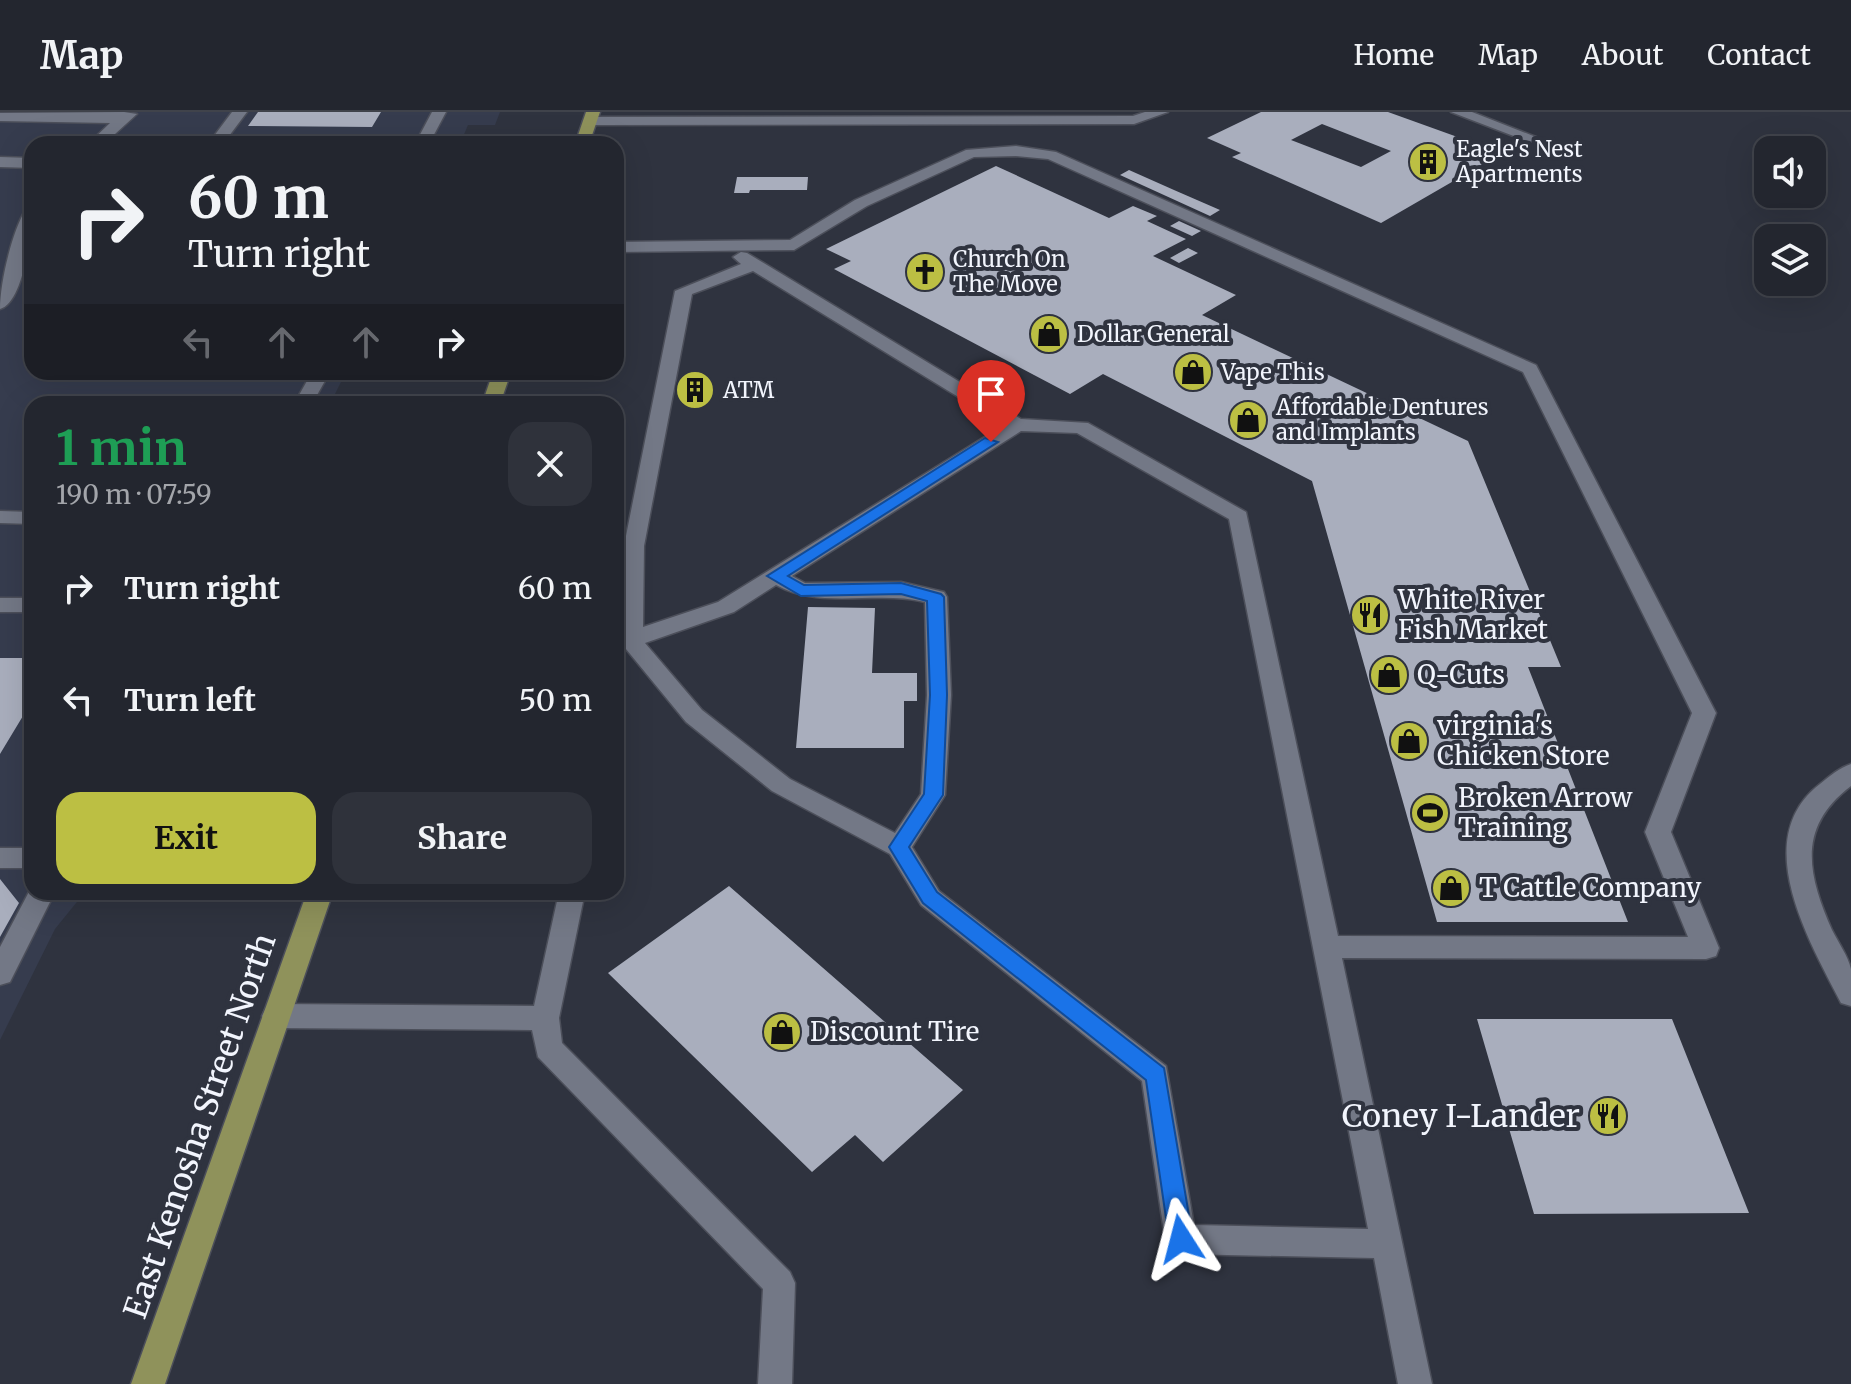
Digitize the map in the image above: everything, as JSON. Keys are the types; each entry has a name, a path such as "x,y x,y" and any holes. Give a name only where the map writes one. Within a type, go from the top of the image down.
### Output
{"main road":[{"path":"585,136 592,116"},
{"name":"East Kenosha Street North","path":"148,1384 317,900"}],"street":[{"path":"221,136 240,112"},
{"path":"426,136 439,112"},
{"path":"592,116 1134,120 1161,112"},
{"path":"1458,112 1481,115 1534,139"},
{"path":"0,117 128,116"},
{"path":"104,136 128,116"},
{"path":"624,247 794,245 861,203 971,153 1016,151 1051,155 1530,369 1704,713 1658,832 1706,948 1326,947"},
{"path":"0,162 24,163"},
{"path":"0,304 17,265 24,225"},
{"path":"731,248 752,266 1017,425 1081,427 1239,516 1415,1384"},
{"path":"752,266 684,291 634,546 624,643 694,716 781,785 899,847 930,898 1156,1075 1181,1239 1386,1244"},
{"path":"624,643 726,607 1017,425"},
{"path":"0,517 24,518"},
{"path":"776,576 801,590 901,589 936,597 939,695 933,795 899,847"},
{"path":"0,605 24,605"},
{"path":"1851,773 1815,801 1802,829 1799,856 1811,909 1851,995"},
{"path":"0,858 24,858"},
{"path":"0,974 38,900"},
{"path":"570,900 545,1018 548,1048 779,1283 775,1384"},
{"path":"276,1016 545,1018"}],"shaded area":[{"path":"0,112 500,112 495,125 468,125 463,136 24,136 24,380 342,380 334,396 24,396 24,900 79,900 55,929 0,1040"}],"building":[{"path":"258,112 381,112 372,127 248,126"},
{"name":"Eagle's Nest Apartments","path":"1261,112 1388,112 1502,153 1381,223 1232,157 1241,153 1207,138","holes":["1322,124 1391,151 1361,167 1291,140"]},
{"path":"996,166 1109,218 1133,206 1157,216 1147,221 1186,239 1153,256 1236,295 1202,315 1468,441 1561,667 1528,667 1628,922 1437,922 1312,481 1103,374 1070,394 834,269 851,261 826,249"},
{"path":"1129,170 1220,210 1210,216 1120,175"},
{"path":"737,177 808,177 807,190 734,193"},
{"path":"1179,221 1201,231 1192,236 1170,226"},
{"path":"1188,248 1198,253 1179,263 1170,258"},
{"path":"808,607 875,608 872,673 917,673 917,701 904,701 904,748 796,748"},
{"path":"0,658 24,658 24,714 0,754"},
{"path":"0,879 19,903 0,937"},
{"name":"Discount Tire","path":"729,886 963,1090 883,1162 855,1135 812,1172 608,973"},
{"name":"Coney I-Lander","path":"1477,1019 1672,1019 1749,1213 1534,1214"}],"place":[{"name":"Eagle's Nest Apartments","path":"1428,162"},
{"name":"Church On The Move","path":"925,272"},
{"name":"Dollar General","path":"1049,334"},
{"name":"Vape This","path":"1193,372"},
{"name":"ATM","path":"695,390"},
{"name":"Affordable Dentures and Implants","path":"1248,420"},
{"name":"White River Fish Market","path":"1370,615"},
{"name":"Q-Cuts","path":"1389,675"},
{"name":"virginia's Chicken Store","path":"1409,741"},
{"name":"Broken Arrow Training","path":"1430,813"},
{"name":"T Cattle Company","path":"1451,888"},
{"name":"Discount Tire","path":"782,1032"},
{"name":"Coney I-Lander","path":"1608,1116"}],"route":[{"path":"991,442 776,576 801,590 901,589 936,597 939,695 933,795 899,847 930,898 1156,1075 1181,1239"}]}
